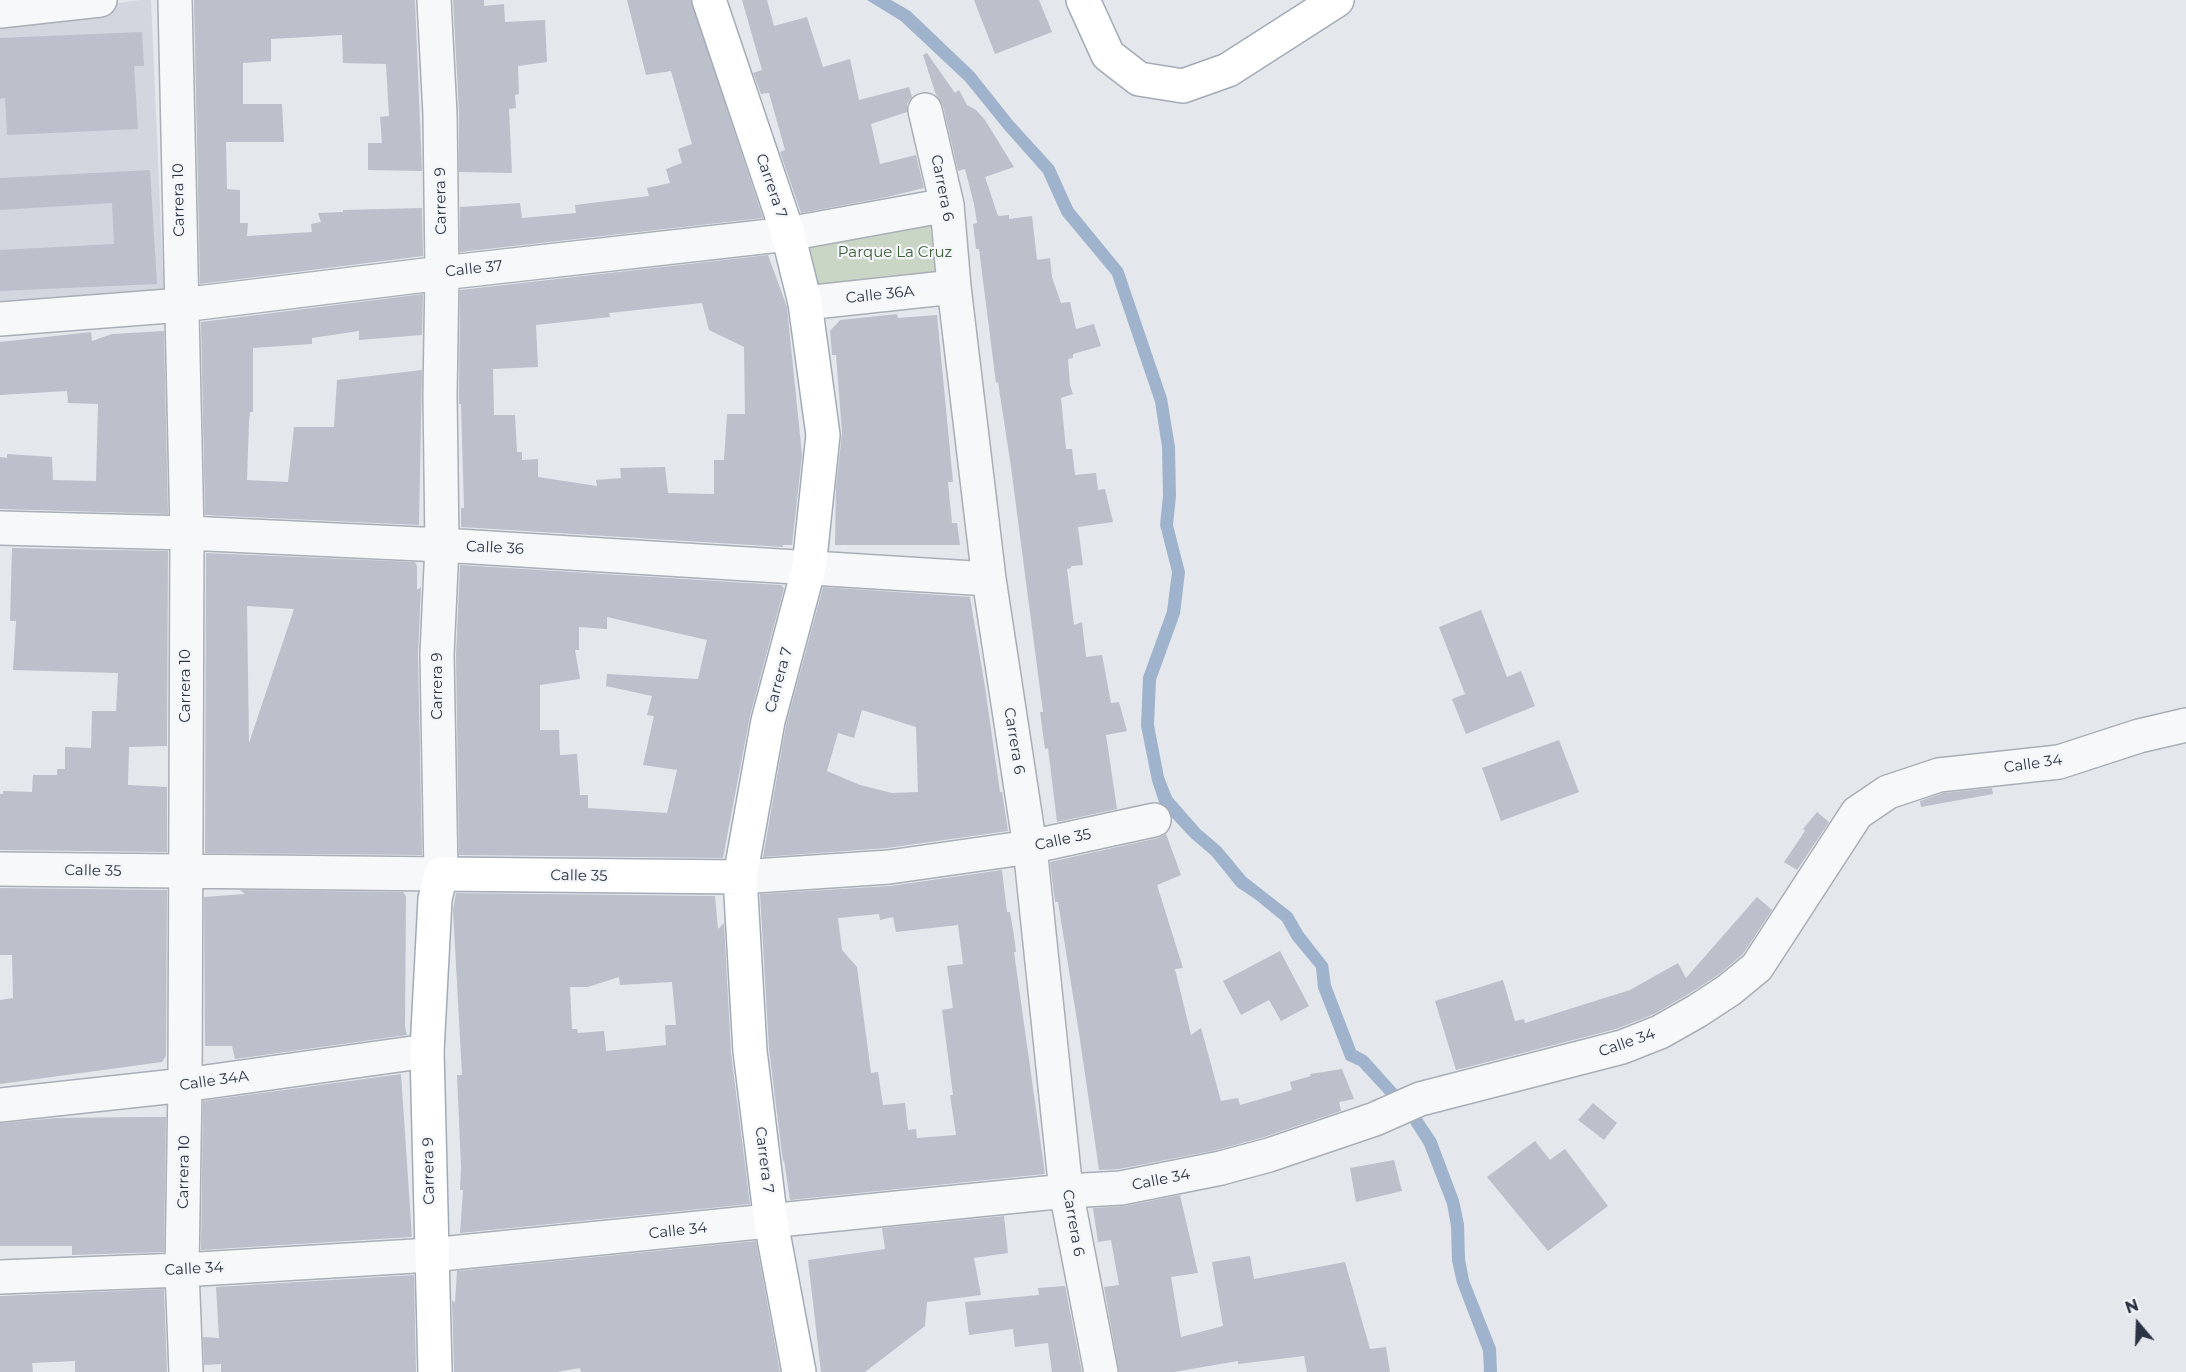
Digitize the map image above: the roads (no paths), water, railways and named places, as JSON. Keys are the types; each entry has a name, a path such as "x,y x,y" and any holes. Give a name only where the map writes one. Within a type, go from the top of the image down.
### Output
{"main road":[{"name":"Carrera 7","path":"708,0 788,234 805,303 823,435 809,567 768,721 740,878 750,1051 771,1222 799,1372"},
{"path":"1083,0 1108,55 1139,79 1183,86 1227,70 1337,0"},
{"name":"Calle 35","path":"441,874 740,878"},
{"name":"Carrera 9","path":"435,1372 427,1051 435,899 441,874"}],"street":[{"path":"0,11 100,0"},
{"name":"Carrera 10","path":"175,0 187,533 182,1270 186,1372"},
{"name":"Carrera 9","path":"434,0 440,114 442,273 442,545 437,655 441,874"},
{"name":"Carrera 6","path":"925,110 947,204 954,287 989,579 1030,847 1066,1191 1101,1372"},
{"name":"Calle 37","path":"0,319 182,305 788,234 947,204"},
{"name":"Calle 36A","path":"805,303 954,287"},
{"name":"Calle 36","path":"0,528 187,533 442,545 989,579"},
{"name":"Calle 34","path":"0,1278 431,1255 1066,1191 1122,1188 1221,1168 1269,1155 1375,1119 1420,1099 1622,1047 1660,1032 1729,990 1757,967 1857,813 1888,792 1939,775 2059,762 2139,736 2186,725"},
{"name":"Calle 35","path":"740,878 889,867 1030,847 1154,820"},
{"name":"Calle 35","path":"0,869 441,874"},
{"name":"Calle 34A","path":"0,1105 185,1085 427,1051"}],"water":[{"path":"867,0 891,0 910,11 974,72 1013,121 1054,166 1073,208 1123,269 1167,398 1175,447 1176,496 1173,525 1185,572 1180,614 1156,680 1154,725 1164,777 1172,797 1200,829 1221,847 1246,877 1292,913 1303,932 1328,964 1331,985 1356,1050 1367,1056 1420,1115 1436,1139 1459,1200 1464,1224 1465,1259 1469,1280 1496,1348 1497,1372 1484,1372 1483,1351 1457,1283 1452,1261 1451,1226 1447,1204 1424,1145 1410,1123 1383,1092 1359,1066 1346,1060 1318,988 1316,968 1292,939 1282,921 1237,887 1212,856 1191,838 1160,805 1152,781 1141,726 1143,677 1167,611 1172,572 1160,525 1163,496 1162,447 1155,402 1112,275 1062,215 1043,173 965,81 901,21"}],"park label":[{"name":"Parque La Cruz","path":"895,253"}]}
